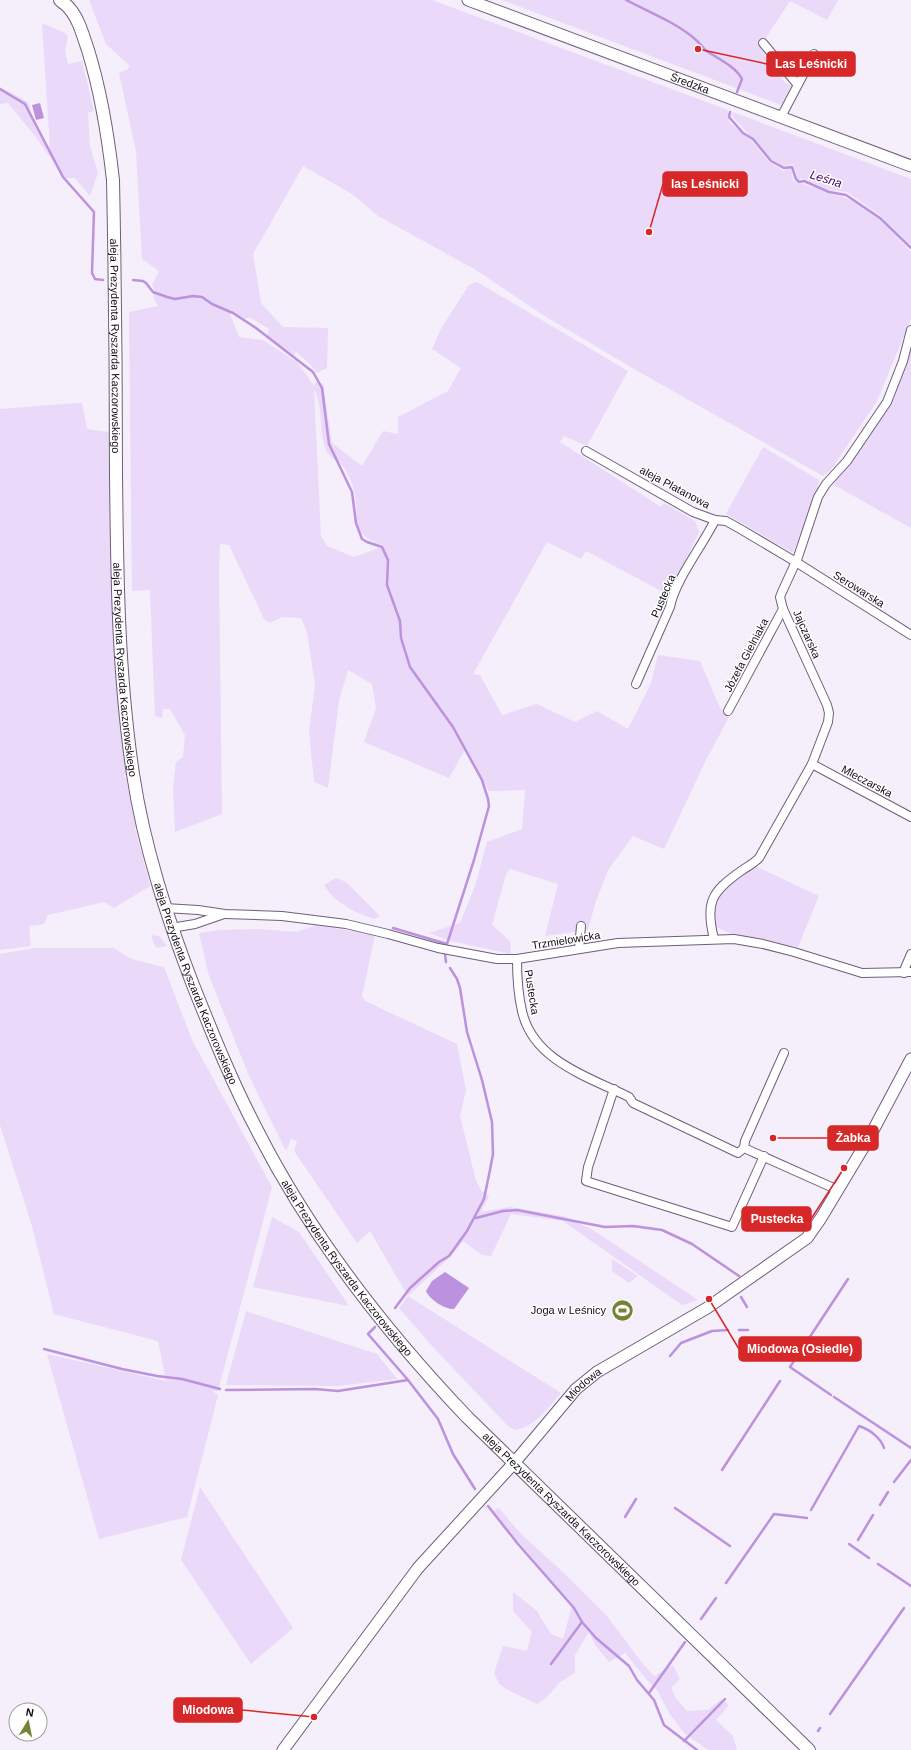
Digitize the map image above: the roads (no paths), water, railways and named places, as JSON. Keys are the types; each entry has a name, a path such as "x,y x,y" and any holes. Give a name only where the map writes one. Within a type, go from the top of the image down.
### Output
{"main road":[{"name":"aleja Prezydenta Ryszarda Kaczorowskiego","path":"65,2 82,32 96,76 107,129 113,180 120,649 133,772 140,815 171,928 224,1062 258,1133 291,1190 334,1256 415,1361 514,1463 809,1750"}],"street":[{"name":"Średzka","path":"468,0 911,166"},
{"path":"763,42 797,84"},
{"path":"781,117 814,54"},
{"name":"Jajczarska","path":"714,939 709,911 713,898 726,882 753,864 759,858 812,764 828,722 826,705 783,609 780,597 796,562 818,497 826,484 851,455 887,402 903,361 911,330"},
{"name":"aleja Platanowa","path":"586,451 693,512 716,520 726,521 796,562"},
{"name":"Pustecka","path":"636,684 670,607 672,599 688,567 716,520"},
{"name":"Serowarska","path":"796,562 911,635"},
{"name":"Józefa Gielniaka","path":"728,712 783,609"},
{"name":"Mleczarska","path":"812,764 911,817"},
{"name":"Trzmielowicka","path":"165,908 198,910 225,914 290,917 346,924 438,948 497,959 516,959 618,943 734,939 763,944 794,952 862,973 908,973"},
{"name":"Trzmielowicka","path":"171,928 195,924 225,914"},
{"path":"579,949 581,926"},
{"path":"908,973 905,968 911,954"},
{"name":"Pustecka","path":"516,959 522,1012 528,1026 545,1052 562,1065 614,1089 629,1097 634,1103 738,1153 744,1148 838,1190"},
{"path":"744,1148 744,1140 784,1053"},
{"name":"Miodowa","path":"283,1750 418,1568 514,1463 576,1389 597,1372 707,1308 807,1238 869,1138 911,1059"},
{"path":"614,1089 588,1167 586,1181 732,1227 764,1156"}],"waterway":[{"name":"Leśna","path":"626,0 679,27 695,39 706,51 732,67 742,79 737,92"},
{"path":"0,89 25,104 63,177 94,212 92,273 95,279 103,280"},
{"name":"Leśna","path":"730,112 729,117 743,133 753,139 771,161 784,168 792,167 796,179 799,182 804,181 829,192 846,195 880,218 911,248"},
{"path":"133,280 143,281 153,292 175,299 193,296 202,297 212,304 233,313 256,328 313,372 322,388 329,444 352,492 356,523 362,539 382,547 388,560 387,585 400,621 401,638 410,667 453,727 482,780 489,806 474,860 447,944 393,928"},
{"path":"445,954 446,962"},
{"path":"395,1308 410,1288 439,1262 449,1256 467,1231 484,1199 493,1154 492,1122 482,1080 467,1032 460,988 457,979 450,968"},
{"path":"476,1218 503,1211 517,1210 605,1227 633,1226 662,1230 692,1244 739,1276"},
{"path":"831,1395 790,1367 848,1279"},
{"path":"741,1297 747,1307"},
{"path":"375,1327 368,1334 408,1380 438,1419 453,1454 475,1489"},
{"path":"670,1356 681,1343 712,1331 728,1330"},
{"path":"739,1330 748,1330"},
{"path":"44,1349 122,1369 182,1379 220,1389"},
{"path":"226,1390 315,1389 338,1391 408,1380"},
{"path":"722,1470 780,1381"},
{"path":"834,1397 911,1448"},
{"path":"811,1510 859,1426 874,1434 884,1448"},
{"path":"894,1482 911,1460"},
{"path":"880,1505 888,1492"},
{"path":"625,1517 636,1499"},
{"path":"488,1506 518,1544 574,1608 582,1622 596,1638 629,1666 637,1680 654,1700 664,1725 697,1750"},
{"path":"675,1508 730,1546"},
{"path":"726,1583 774,1514 807,1518"},
{"path":"858,1540 873,1515"},
{"path":"849,1544 869,1558"},
{"path":"878,1564 911,1586"},
{"path":"701,1619 716,1598"},
{"path":"830,1714 904,1608"},
{"path":"551,1664 582,1622"},
{"path":"649,1693 685,1642"},
{"path":"684,1741 725,1699"}],"place":[{"name":"Las Leśnicki","path":"698,49"},
{"name":"las Leśnicki","path":"649,232"},
{"name":"Żabka","path":"773,1138"},
{"name":"Pustecka","path":"844,1168"},
{"name":"Miodowa (Osiedle)","path":"709,1299"},
{"name":"Joga w Leśnicy","path":"622,1310"},
{"name":"Miodowa","path":"314,1717"}]}
